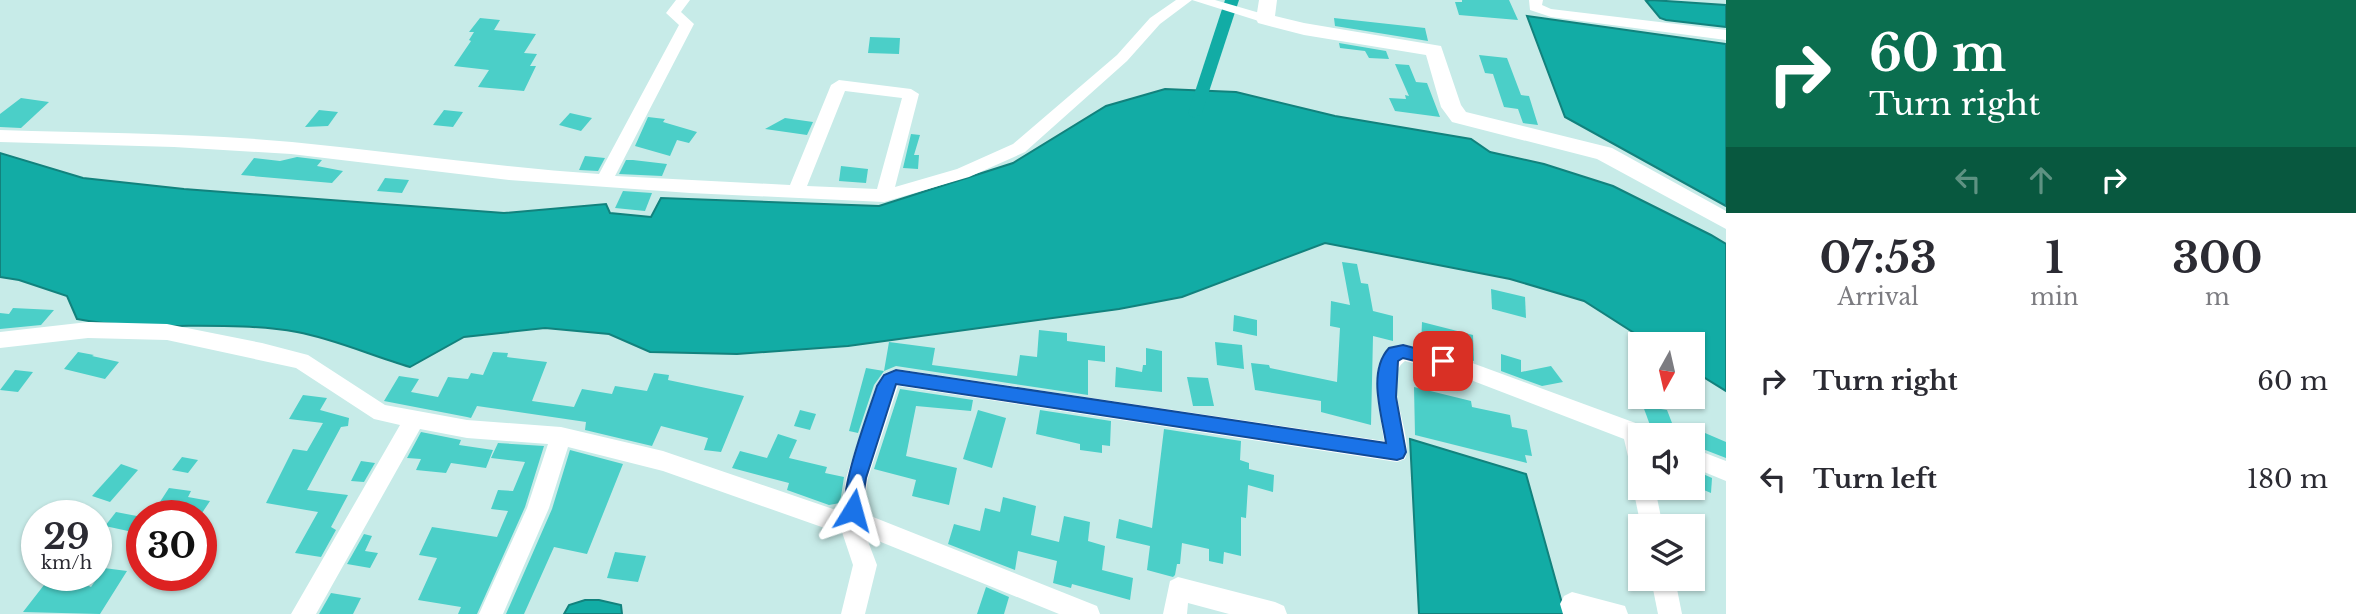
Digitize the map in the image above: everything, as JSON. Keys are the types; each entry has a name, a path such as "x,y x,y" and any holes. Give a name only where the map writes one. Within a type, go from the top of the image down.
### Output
{"street":[{"path":"604,179 687,24 673,13 683,0"},
{"path":"0,136 174,141 291,148 481,171 884,196 963,173 1019,148 1122,58 1155,21 1185,0"},
{"path":"1199,0 1267,10 1304,29 1434,50 1451,107 1459,117 1604,153 1726,221"},
{"path":"1536,0 1535,6 1538,10 1551,13 1726,35"},
{"path":"796,192 839,85 911,94 884,196"},
{"path":"0,340 88,330 167,332 302,361 324,374 342,390 381,413 467,429 561,436 663,461 834,520 848,518 1088,614"},
{"path":"848,518 853,510 857,478 886,386 896,377 1397,452 1387,397 1387,370 1390,358 1395,353 1403,352 1457,366 1628,431"},
{"path":"303,614 414,420"},
{"path":"491,614 538,508 561,436"},
{"path":"1705,462 1726,471"},
{"path":"848,518 864,565 853,614"},
{"path":"1175,614 1178,589 1275,614"},
{"path":"1665,591 1670,614"},
{"path":"1575,614 1572,604 1616,614"}],"water":[{"path":"1646,1 1726,5 1726,27 1660,18"},
{"path":"1527,16 1726,44 1726,206 1565,117"},
{"path":"1165,89 1236,92 1335,116 1471,139 1490,152 1544,164 1613,186 1726,244 1726,391 1705,378 1705,332 1633,332 1584,301 1510,279 1325,243 1182,297 1119,309 848,346 737,354 650,352 609,334 545,328 464,337 410,367 325,339 270,328 131,325 77,319 67,296 19,280 0,277 0,153 83,178 184,189 504,213 606,204 610,213 651,217 661,198 879,206 1013,163 1106,106"},
{"path":"1410,439 1526,474 1565,614 1419,614"},
{"path":"585,600 621,605 622,614 564,614 569,605"}],"building":[{"path":"1509,0 1518,20 1459,15 1455,2"},
{"path":"480,18 500,20 494,30 536,34 524,53 537,54 530,66 536,66 524,91 478,87 489,70 454,66 471,41 469,40 474,32 469,32"},
{"path":"1334,18 1425,28 1428,41 1335,26"},
{"path":"870,37 900,38 899,54 868,53"},
{"path":"1339,43 1386,51 1389,59 1369,58 1365,51 1340,48"},
{"path":"1479,55 1507,58 1521,95 1529,96 1538,125 1523,123 1518,109 1504,107 1493,74 1485,73"},
{"path":"1395,64 1409,65 1416,82 1427,83 1440,117 1395,111 1389,98 1406,99 1405,95 1409,96"},
{"path":"21,98 49,102 21,128 0,127 0,114"},
{"path":"319,110 338,112 328,126 305,127"},
{"path":"444,110 463,112 453,127 433,125"},
{"path":"570,113 592,118 581,131 559,125"},
{"path":"648,117 665,119 663,122 697,132 689,143 677,140 670,156 635,146"},
{"path":"785,118 813,122 807,135 765,129"},
{"path":"911,134 920,135 914,155 919,155 918,169 903,168"},
{"path":"585,156 605,158 598,171 579,170"},
{"path":"297,157 322,160 317,166 343,171 332,183 241,175 254,158 280,161"},
{"path":"626,160 667,164 662,176 619,174"},
{"path":"841,166 868,169 866,183 839,181"},
{"path":"385,178 409,180 402,193 377,191"},
{"path":"623,191 652,193 645,211 615,208"},
{"path":"1342,262 1357,264 1361,283 1368,284 1373,311 1393,316 1393,341 1373,336 1371,425 1321,412 1321,401 1255,390 1251,363 1337,382 1340,328 1330,326 1331,301 1350,305"},
{"path":"1491,289 1525,297 1526,318 1492,309"},
{"path":"13,308 54,310 41,325 0,329 0,313 9,314"},
{"path":"1234,315 1257,320 1257,336 1233,331"},
{"path":"1422,322 1473,335 1474,361 1421,346"},
{"path":"1039,330 1067,333 1067,341 1105,346 1105,362 1088,360 1088,395 896,366 884,371 889,342 935,348 932,365 1017,376 1020,355 1037,357"},
{"path":"1215,342 1242,345 1244,369 1217,365"},
{"path":"1146,348 1162,351 1162,392 1115,387 1116,367 1142,372 1143,365 1146,365"},
{"path":"78,352 119,362 105,379 64,369"},
{"path":"493,352 508,353 507,357 547,362 532,401 574,407 582,389 612,394 615,386 647,391 654,373 669,375 668,380 744,396 721,452 704,450 708,438 661,426 652,446 585,430 586,422 477,406 471,418 384,401 399,376 419,379 411,392 438,397 448,377 468,379 471,373 483,375"},
{"path":"1501,354 1521,360 1521,372 1551,366 1563,382 1542,386 1501,371"},
{"path":"866,368 884,371 874,385 858,433 849,431"},
{"path":"15,370 33,372 18,392 0,390"},
{"path":"1187,377 1208,378 1214,406 1193,406"},
{"path":"1414,387 1471,401 1472,407 1510,415 1512,427 1527,430 1532,456 1525,455 1527,463 1415,435"},
{"path":"900,389 973,400 971,411 916,406 906,456 957,468 949,505 912,496 916,480 874,469"},
{"path":"303,395 327,398 320,410 349,418 348,426 341,427 307,490 348,495 331,527 336,530 321,557 295,553 318,512 266,503 293,449 307,451 323,423 289,419"},
{"path":"800,410 816,414 810,430 794,426"},
{"path":"978,410 1006,418 992,468 963,459"},
{"path":"1040,410 1111,421 1110,446 1102,445 1102,453 1080,450 1080,444 1036,434"},
{"path":"1644,410 1667,410 1672,423 1649,423"},
{"path":"1164,429 1241,441 1240,460 1249,463 1249,469 1274,475 1273,492 1248,485 1246,518 1241,517 1241,556 1224,552 1223,564 1209,561 1209,549 1182,543 1180,564 1177,564 1173,577 1147,570 1150,546 1116,538 1119,519 1152,528"},
{"path":"421,432 461,440 459,445 493,450 486,468 451,463 446,473 416,470 421,459 407,458"},
{"path":"1705,433 1726,442 1726,458 1705,450"},
{"path":"778,434 797,440 789,458 827,467 825,473 844,477 840,503 829,505 787,490 789,483 732,468 740,451 767,458"},
{"path":"498,443 544,446 525,507 477,614 458,614 461,607 418,600 437,558 419,555 432,527 497,537 508,511 491,509 498,490 513,491 525,462 491,458"},
{"path":"570,450 623,464 587,554 554,547 524,614 506,614 552,509"},
{"path":"182,457 198,460 188,473 172,470"},
{"path":"361,461 375,463 364,482 351,481"},
{"path":"121,464 138,470 112,500 92,496"},
{"path":"1705,475 1712,478 1711,493 1705,490"},
{"path":"169,488 191,491 188,497 204,500 161,500"},
{"path":"1003,497 1036,506 1031,535 1059,542 1064,516 1090,522 1088,541 1105,546 1102,570 1133,578 1130,600 1072,584 1071,588 1053,583 1057,561 1018,551 1015,570 948,544 954,524 980,531 985,508 1000,512"},
{"path":"116,512 126,514 126,531 112,528 112,517"},
{"path":"364,534 372,536 365,551 378,553 370,568 347,564"},
{"path":"615,552 646,556 638,582 607,578"},
{"path":"112,569 126,571 100,614 23,612 39,591 112,591"},
{"path":"986,587 1009,597 1004,614 977,614"},
{"path":"331,593 361,598 353,614 319,614"}],"waterway":[{"path":"1195,113 1232,0"}],"route":[{"path":"853,510 857,478 886,386 896,377 1397,452 1387,397 1390,358 1395,353 1403,352 1443,361"}]}
